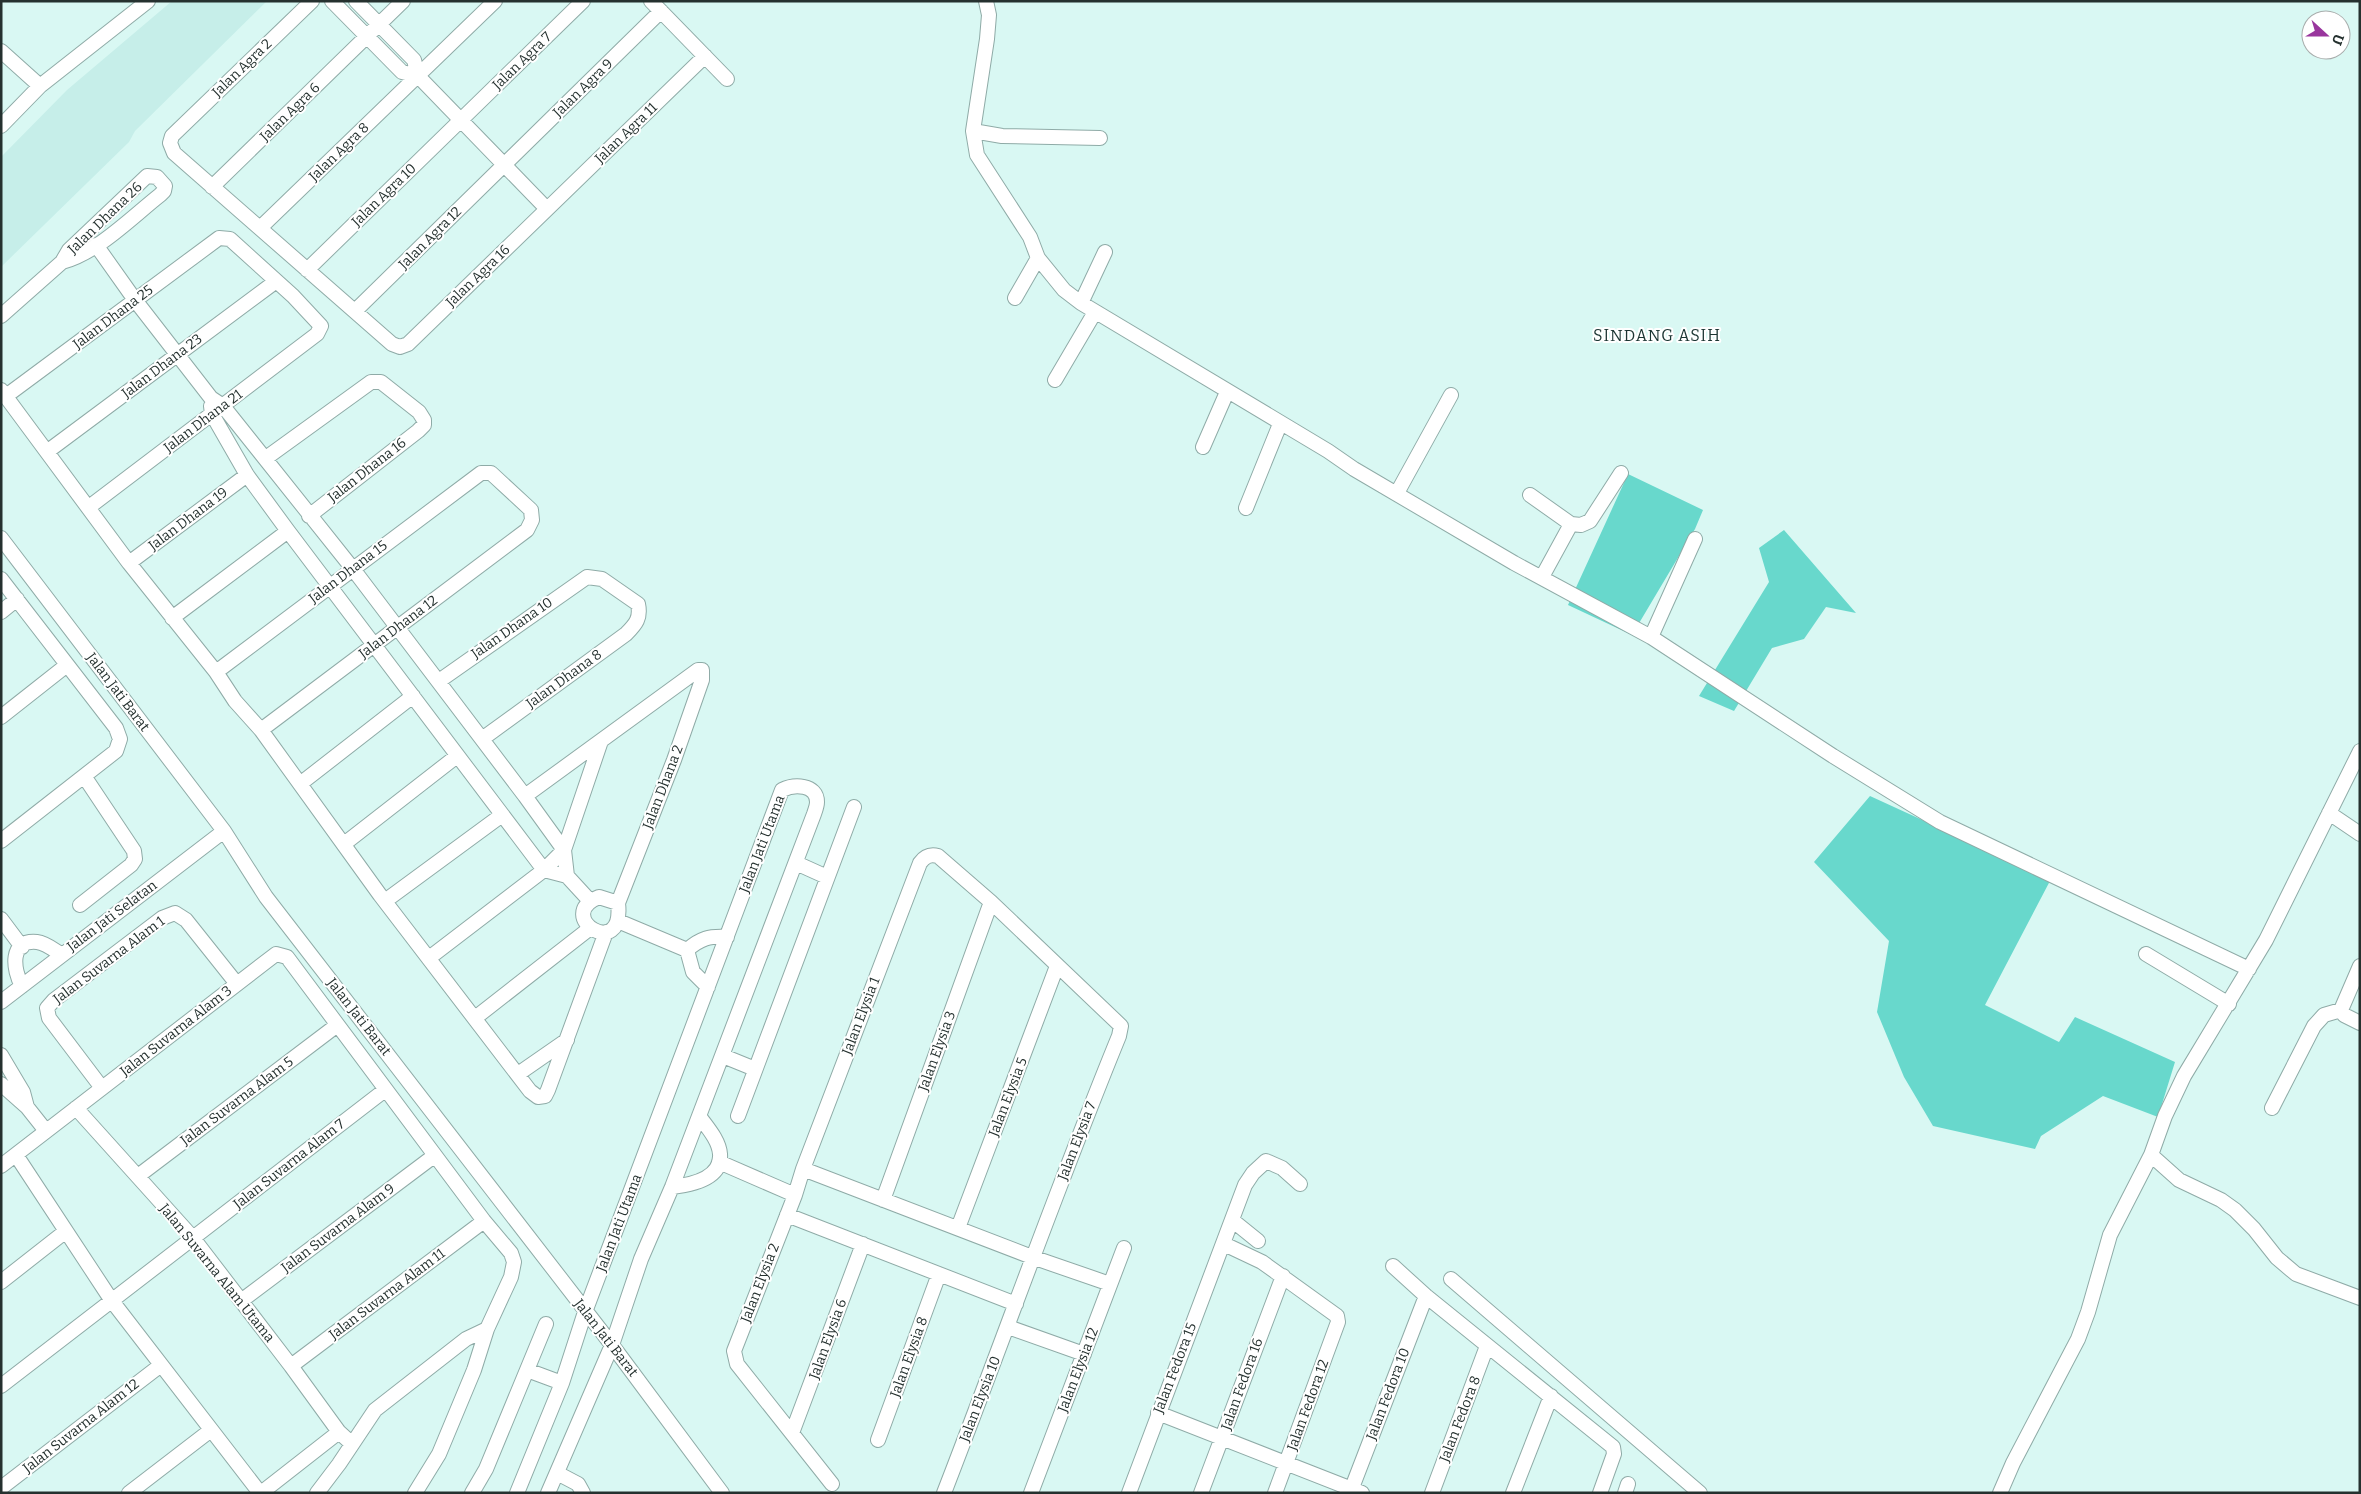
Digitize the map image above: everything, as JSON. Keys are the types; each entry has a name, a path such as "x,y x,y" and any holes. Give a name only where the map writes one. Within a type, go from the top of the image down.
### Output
{"street":[{"path":"1,126 40,86 148,1"},
{"name":"Jalan Agra 2","path":"212,187 174,154 170,143 172,136 312,1"},
{"path":"332,1 402,72 418,76"},
{"path":"356,1 414,60 418,76 546,209"},
{"name":"Jalan Agra 6","path":"212,187 403,1"},
{"name":"Jalan Agra 8","path":"260,228 495,1"},
{"name":"Jalan Agra 7","path":"461,120 583,1"},
{"path":"986,1 989,15 987,39 973,131 977,154 1030,237 1038,258 1064,290 1095,312 1280,424 1542,577 1651,637 1833,756 1940,822 2249,968"},
{"path":"656,6 727,79"},
{"name":"Jalan Agra 9","path":"504,165 656,6"},
{"path":"1,51 40,86"},
{"name":"Jalan Agra 11","path":"546,209 705,56"},
{"name":"Jalan Agra 10","path":"307,270 461,120"},
{"path":"973,131 1002,136 1100,138"},
{"name":"Jalan Agra 12","path":"355,312 504,165"},
{"name":"Jalan Dhana 26","path":"1,316 62,262 69,250 147,176 156,177 164,186 164,191 96,245 73,259 62,262"},
{"path":"212,187 355,312"},
{"name":"Jalan Agra 16","path":"355,312 392,344 400,347 408,344 546,209"},
{"name":"Jalan Dhana 25","path":"4,393 219,238 230,239 275,282"},
{"path":"96,245 135,300 211,398 247,474 457,756 544,870 567,876 590,901"},
{"path":"1081,303 1105,252"},
{"path":"1015,298 1038,258"},
{"name":"Jalan Dhana 21","path":"89,507 317,334 321,326 316,318 275,282"},
{"name":"Jalan Dhana 23","path":"48,450 275,282"},
{"path":"1056,380 1095,312"},
{"name":"Jalan Dhana 16","path":"266,458 370,382 381,382 419,412 424,420 424,424 310,516"},
{"path":"1203,447 1227,392"},
{"path":"4,393 48,450 129,563 216,672 235,702 261,730 386,901 530,1091 538,1096 545,1096 606,932"},
{"path":"1397,493 1451,395"},
{"path":"217,410 266,458 439,681 564,850"},
{"path":"1246,508 1280,424"},
{"name":"Jalan Dhana 12","path":"261,730 527,530 532,520 531,510 491,473 481,473"},
{"name":"Jalan Dhana 15","path":"216,672 481,473"},
{"path":"1530,495 1571,524 1581,525 1590,521 1621,473"},
{"name":"Jalan Dhana 19","path":"129,563 247,474"},
{"path":"1542,577 1571,524"},
{"path":"172,618 288,531"},
{"name":"Jalan Jati Barat","path":"1,538 224,831 266,897 612,1345 722,1493"},
{"path":"1651,637 1695,539"},
{"name":"Jalan Dhana 8","path":"482,739 626,634 637,622 640,614 638,604 602,579 587,577"},
{"name":"Jalan Dhana 10","path":"439,681 587,577"},
{"path":"1,579 116,728 120,739 116,751 1,841"},
{"path":"1,612 17,600"},
{"path":"1,717 67,665"},
{"name":"Jalan Dhana 2","path":"601,741 698,670 702,670 702,680 684,733 618,903"},
{"path":"300,784 412,696"},
{"path":"525,796 601,741"},
{"path":"567,876 564,850 601,741"},
{"path":"2000,1493 2013,1463 2078,1339 2088,1312 2110,1235 2151,1155 2165,1116 2184,1076 2266,940 2360,751"},
{"path":"344,844 457,756"},
{"path":"80,905 131,865 135,859 134,851 84,776"},
{"name":"Jalan Jati Utama","path":"517,1493 562,1383 585,1312 782,790 790,786 804,786 813,792 817,801 796,863 672,1187 641,1259 612,1345 548,1493"},
{"path":"738,1116 854,807"},
{"path":"2329,813 2360,834"},
{"path":"386,901 502,815"},
{"name":"Jalan Jati Selatan","path":"1,1002 224,831"},
{"path":"429,958 544,870 564,850"},
{"name":"Jalan Elysia 1","path":"795,1194 920,863 924,858 931,855 938,856 991,902"},
{"path":"796,863 827,876"},
{"path":"599,897 618,903 618,921 614,928 598,933 590,929 584,920 584,910 590,901 599,897"},
{"path":"991,902 1057,966"},
{"name":"Jalan Elysia 3","path":"882,1200 991,902"},
{"name":"Jalan Suvarna Alam 1","path":"102,1088 49,1018 47,1008 54,1000 162,918 176,913 186,920 237,984"},
{"path":"1,919 22,947"},
{"path":"618,921 687,950"},
{"path":"475,1018 590,929"},
{"path":"687,950 696,942 709,936 727,937"},
{"path":"22,986 15,974 14,964 16,954 22,947 31,942 38,942 62,955"},
{"path":"687,950 693,972 708,987"},
{"name":"Jalan Suvarna Alam 3","path":"1,1166 276,954 287,957 336,1026"},
{"path":"2146,954 2228,1004"},
{"name":"Jalan Elysia 7","path":"1016,1304 1032,1257 1119,1036 1121,1026 1106,1009 1057,966"},
{"name":"Jalan Elysia 5","path":"958,1228 1057,966"},
{"path":"2341,1010 2360,966"},
{"path":"2341,1010 2344,1014 2360,1023"},
{"path":"2272,1108 2314,1026 2324,1015 2341,1010"},
{"path":"336,1026 484,1221 511,1253 514,1262 511,1277 487,1329 474,1370 439,1454 415,1493"},
{"name":"Jalan Suvarna Alam 5","path":"138,1176 336,1026"},
{"path":"518,1074 567,1040"},
{"path":"1,1054 23,1092 27,1107"},
{"path":"723,1056 755,1069"},
{"path":"1,1084 27,1107 46,1131"},
{"name":"Jalan Suvarna Alam 7","path":"1,1386 385,1090"},
{"name":"Jalan Suvarna Alam Utama","path":"76,1108 193,1238 339,1432 351,1443"},
{"path":"672,1187 687,1185 704,1179 712,1174 719,1162 720,1156 715,1139 699,1116"},
{"path":"16,1155 112,1301 260,1493 339,1432"},
{"path":"2151,1155 2179,1180 2236,1210 2277,1258 2296,1274 2360,1298"},
{"name":"Jalan Suvarna Alam 9","path":"241,1300 434,1156"},
{"name":"Jalan Fedora 15","path":"1129,1493 1245,1185 1253,1173 1266,1161 1282,1168 1300,1184"},
{"path":"719,1162 795,1194"},
{"path":"803,1169 1032,1257 1110,1284"},
{"name":"Jalan Elysia 2","path":"792,1433 737,1364 734,1351 795,1194"},
{"path":"787,1215 1016,1304"},
{"path":"1232,1220 1258,1241"},
{"name":"Jalan Suvarna Alam 11","path":"291,1366 484,1221"},
{"path":"1,1282 66,1231"},
{"name":"Jalan Elysia 6","path":"792,1433 863,1244"},
{"path":"1224,1244 1249,1255 1283,1276"},
{"name":"Jalan Elysia 12","path":"1031,1493 1124,1248"},
{"path":"1393,1266 1487,1346 1613,1446 1614,1454 1600,1493"},
{"name":"Jalan Elysia 8","path":"878,1440 939,1274"},
{"name":"Jalan Fedora 12","path":"1275,1493 1338,1322 1337,1316 1283,1276"},
{"name":"Jalan Fedora 16","path":"1201,1493 1283,1276"},
{"path":"1451,1280 1700,1493"},
{"name":"Jalan Fedora 10","path":"1354,1492 1426,1296"},
{"name":"Jalan Elysia 10","path":"944,1493 1016,1304"},
{"path":"472,1493 486,1469 546,1324"},
{"path":"1008,1327 1084,1354"},
{"path":"317,1493 375,1410 466,1339 487,1329"},
{"name":"Jalan Fedora 8","path":"1432,1493 1487,1346"},
{"name":"Jalan Suvarna Alam 12","path":"1,1488 161,1365"},
{"path":"526,1370 562,1383"},
{"path":"1513,1493 1551,1396"},
{"path":"1158,1413 1354,1492"},
{"path":"129,1493 212,1430"},
{"path":"792,1433 832,1484"},
{"path":"557,1472 578,1484 583,1493"}],"shaded area":[{"path":"172,1 267,1 135,131 129,142 1,267 1,157 67,90"},
{"path":"1628,474 1703,510 1695,529 1632,635 1568,605"},
{"path":"1784,530 1856,613 1826,607 1804,639 1772,648 1734,711 1699,696 1769,582 1759,548"},
{"path":"1870,796 2051,879 1985,1005 2059,1042 2075,1017 2175,1062 2158,1117 2103,1096 2041,1136 2035,1149 1933,1126 1904,1077 1877,1012 1889,941 1814,862"}],"district":[{"name":"SINDANG ASIH","path":"1657,335"}]}
